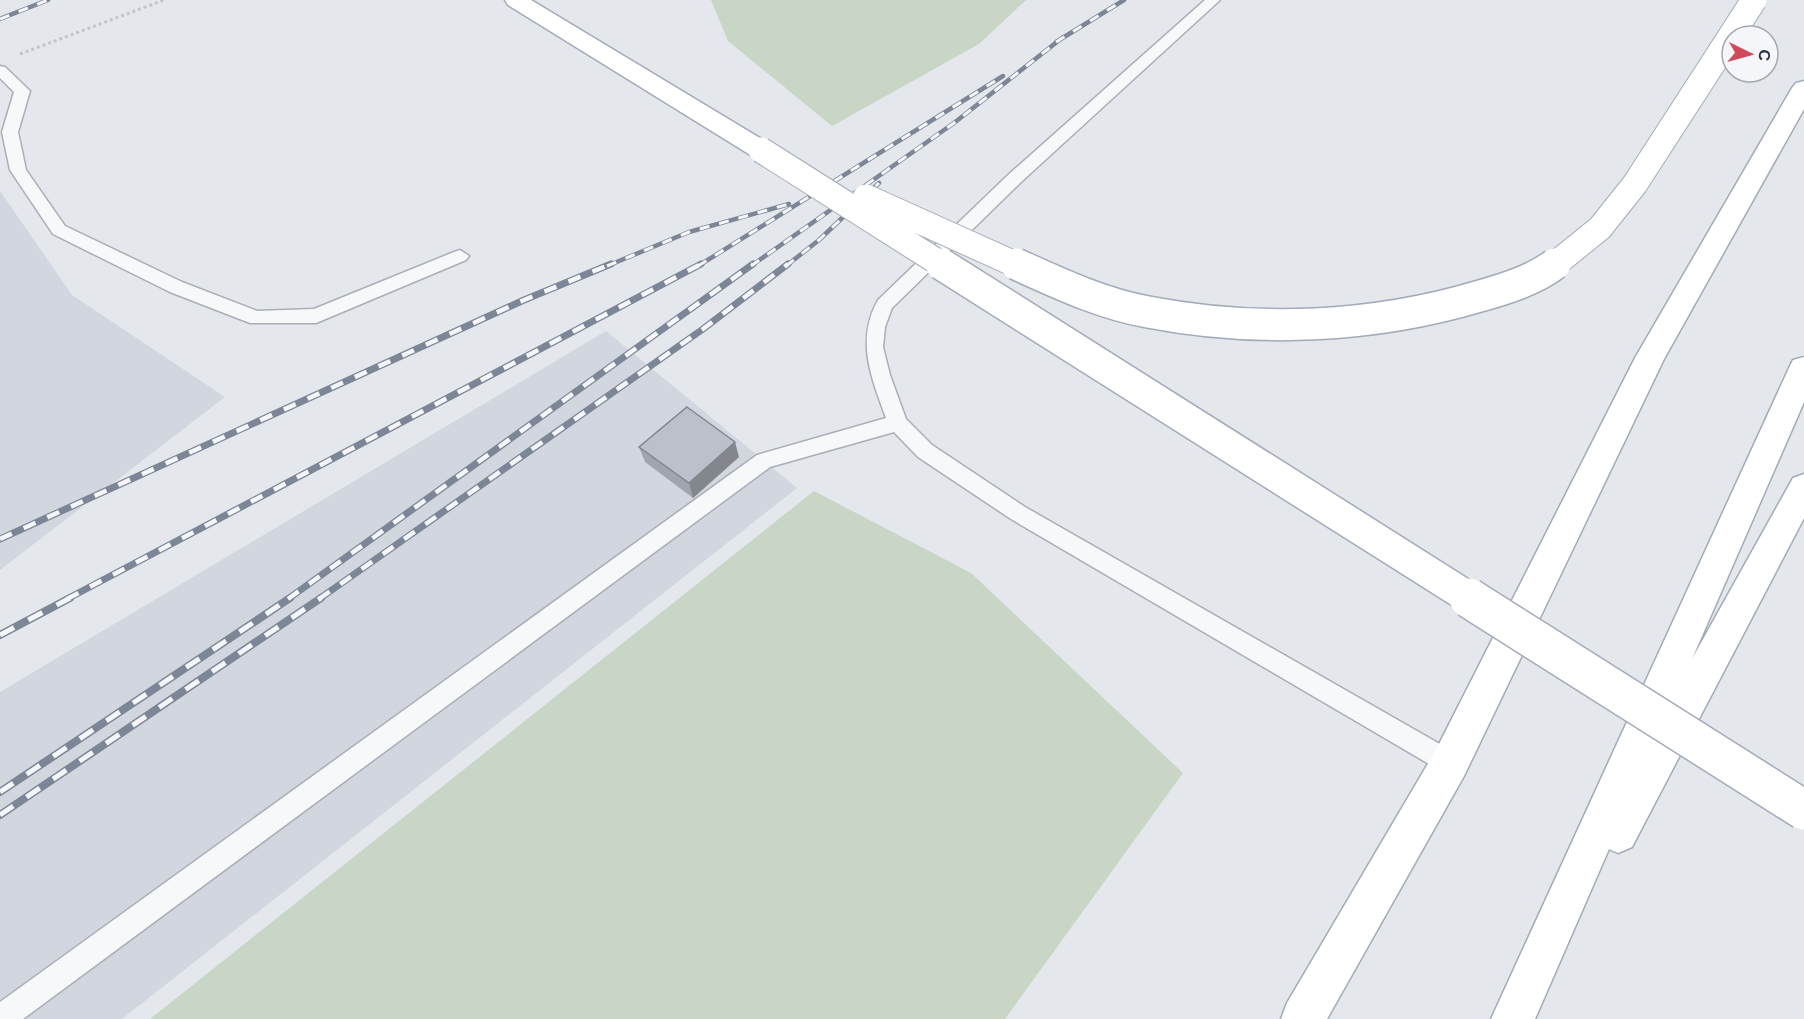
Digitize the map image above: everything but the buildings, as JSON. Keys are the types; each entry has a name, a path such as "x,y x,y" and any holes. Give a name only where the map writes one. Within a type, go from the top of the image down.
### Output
{"main road":[{"path":"516,0 761,150 1804,810"},
{"path":"761,150 1069,288 1145,312 1222,324 1310,325 1369,320 1436,309 1500,290 1546,271 1600,228 1635,184 1754,0"},
{"path":"1303,1019 1450,763 1650,358 1804,88"},
{"path":"1515,1019 1804,368"},
{"path":"1515,1019 1804,487"}],"lane":[{"path":"1213,0 1014,179 884,305 876,327 874,347 880,375 898,423 925,452 1018,513 1450,763"},
{"path":"5,64 22,91 10,132 18,170 59,230 176,287 256,318 316,316 460,256"},
{"path":"0,1019 764,461 898,423"}],"path":[{"path":"5,64 164,0"}],"shaded area":[{"path":"0,191 72,295 225,397 0,570"},
{"path":"606,331 797,488 122,1019 0,1019 0,692"}],"green space":[{"path":"711,0 1026,0 979,44 832,126 728,41"},
{"path":"814,491 971,573 1183,773 1005,1019 150,1019"}],"railway":[{"path":"0,19 48,0"},
{"path":"1060,39 1124,0"},
{"path":"751,266 954,123 1060,39"},
{"path":"1056,42 1060,39"},
{"path":"698,266 1003,76"},
{"path":"786,266 819,240 879,183"},
{"path":"607,266 689,232 789,204"},
{"path":"0,539 524,300 611,264"},
{"path":"67,599 701,264"},
{"path":"288,599 753,264"},
{"path":"319,599 703,329 788,264"},
{"path":"0,635 70,598"},
{"path":"0,792 290,598"},
{"path":"0,815 321,598"}]}
